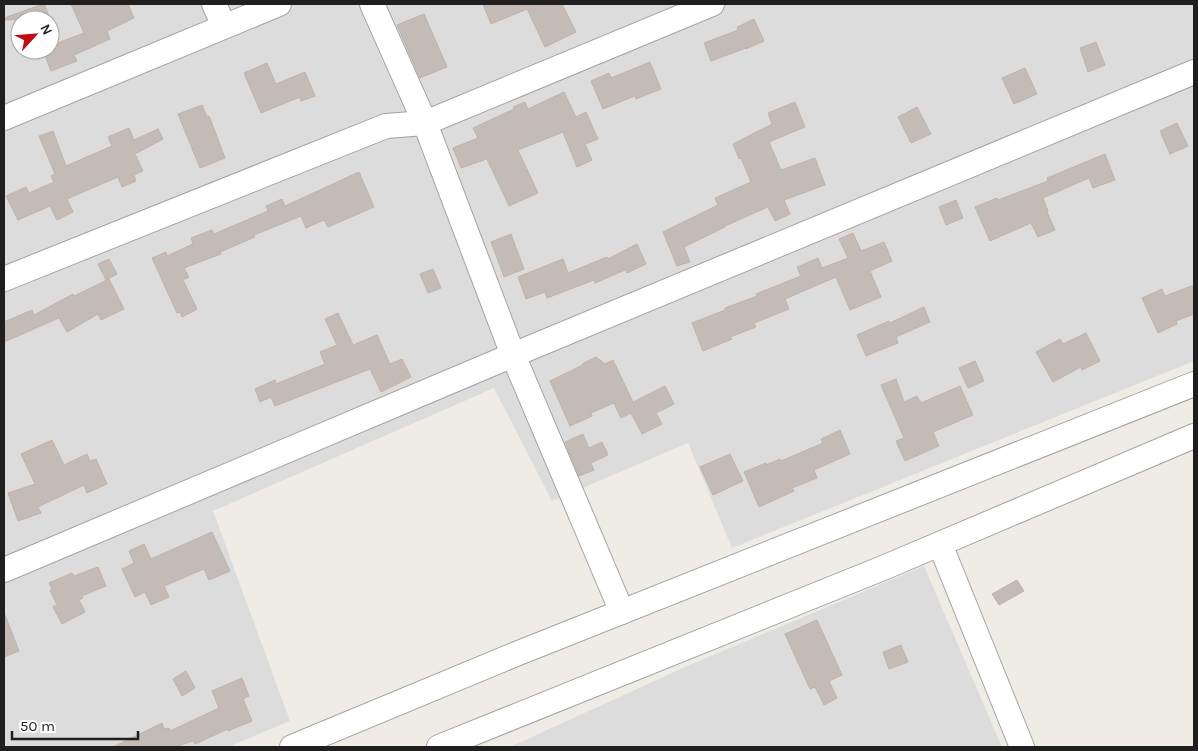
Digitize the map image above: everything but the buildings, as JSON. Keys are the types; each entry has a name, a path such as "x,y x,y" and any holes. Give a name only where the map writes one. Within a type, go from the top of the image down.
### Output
{"street":[{"path":"214,4 224,26"},
{"path":"4,118 279,4"},
{"path":"372,4 425,123 513,355 622,612"},
{"path":"4,279 386,126 425,123 712,4"},
{"path":"4,570 513,355 1194,72"},
{"path":"292,747 516,654 1194,384"},
{"path":"439,747 940,544 1194,436"},
{"path":"940,544 1022,747"}],"shaded area":[{"path":"4,4 1194,4 1194,361 732,548 688,443 552,501 494,388 213,511 290,721 228,747 4,747"},
{"path":"924,566 1002,747 510,747 685,667"}]}
